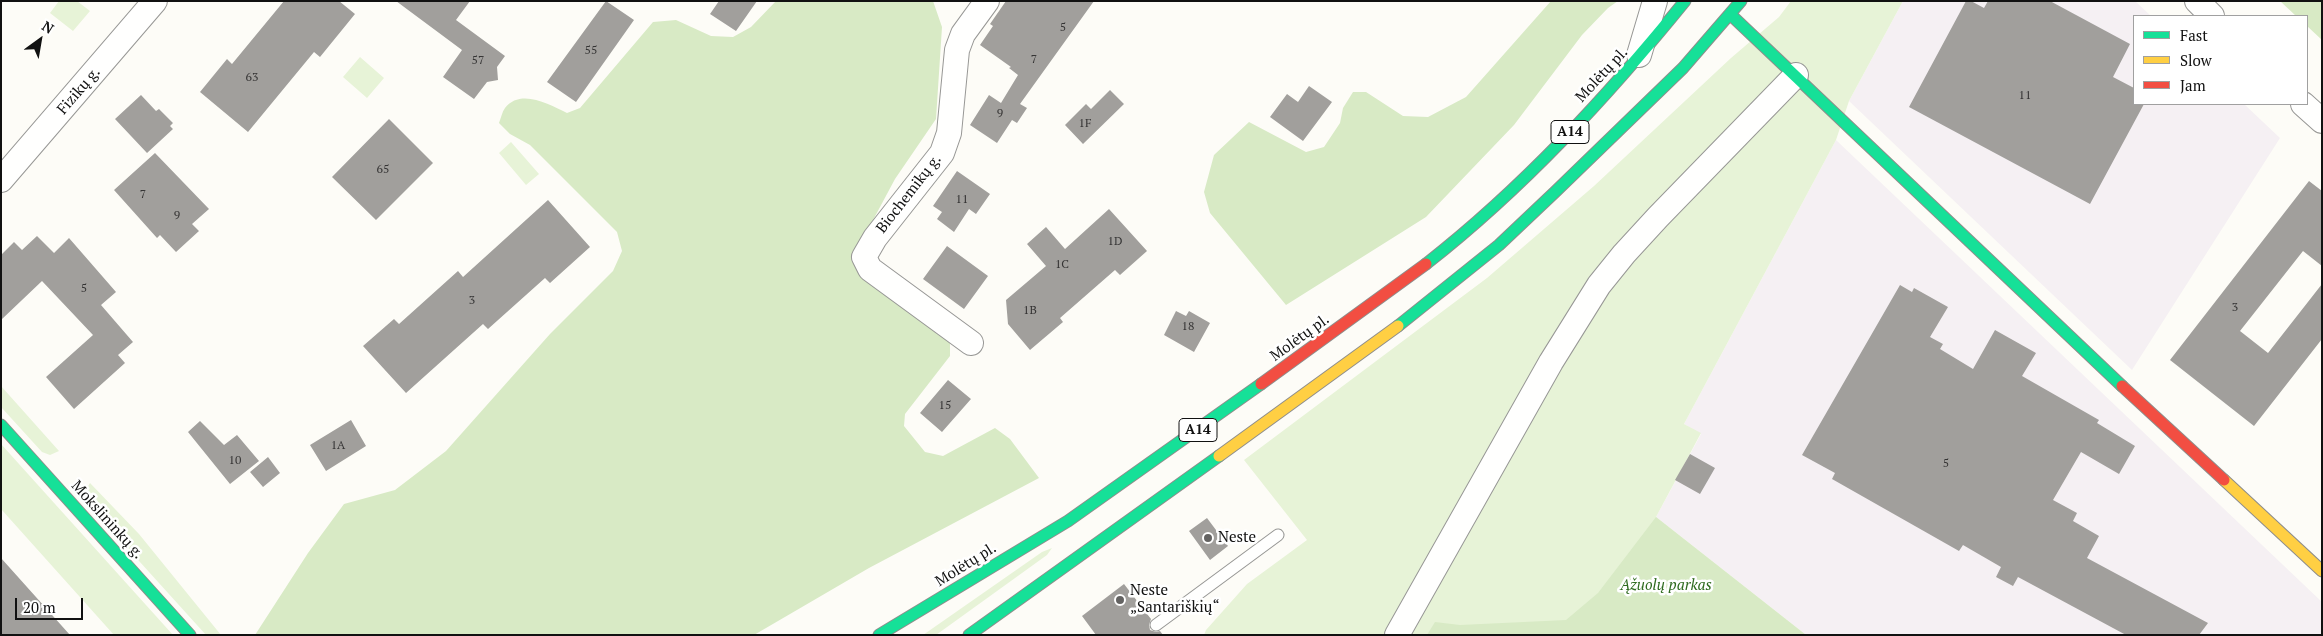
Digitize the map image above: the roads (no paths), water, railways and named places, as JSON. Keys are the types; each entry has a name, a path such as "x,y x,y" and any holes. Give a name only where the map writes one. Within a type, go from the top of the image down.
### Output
{"main road":[{"name":"Molėtų pl.","path":"879,635 1068,521 1400,285 1476,225 1533,171 1638,59 1686,1"},
{"name":"A14","path":"969,635 1023,598 1423,308 1498,245 1555,192 1683,68 1741,1"},
{"path":"1730,15 1796,75 2042,311 2322,570"},
{"name":"Mokslininkų g.","path":"1,425 190,635"}],"street":[{"name":"Fizikų g.","path":"1,180 155,1"},
{"name":"Biochemikų g.","path":"970,343 870,269 864,257 874,238 942,154 949,133 957,50 963,34 987,1"},
{"path":"1638,59 1655,1"},
{"path":"2197,1 2211,15"},
{"path":"1397,635 1551,362 1599,285 1652,224 1796,75"},
{"path":"2304,105 2322,121"}],"lane":[{"path":"1156,625 1278,536"}],"place":[{"name":"Neste","path":"1208,538"},
{"name":"Neste „Santariškių“","path":"1120,600"}],"park label":[{"name":"Ąžuolų parkas","path":"1666,586"}]}
